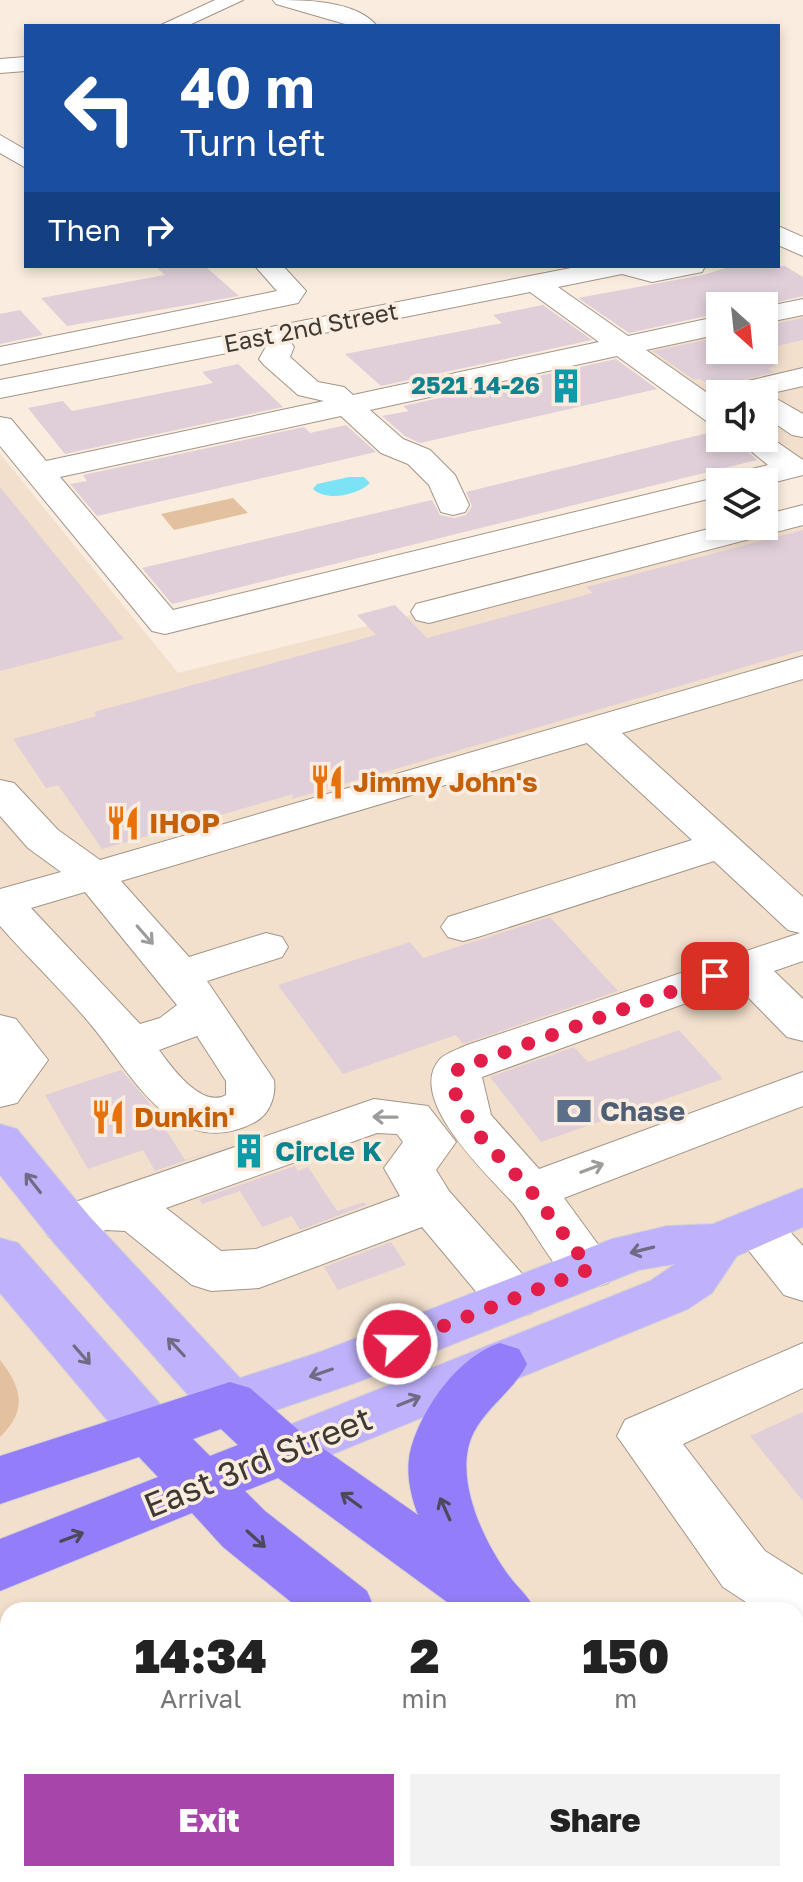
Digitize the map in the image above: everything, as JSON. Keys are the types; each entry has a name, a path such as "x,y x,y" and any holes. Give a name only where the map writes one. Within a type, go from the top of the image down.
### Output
{"highway":[{"path":"498,1602 441,1502 434,1469 435,1457 453,1421 478,1386 500,1364"},
{"name":"East 3rd Street","path":"0,1480 230,1404"},
{"path":"230,1404 284,1451 494,1602"},
{"path":"149,1430 200,1485 271,1553 335,1602"},
{"name":"East 3rd Street","path":"0,1565 284,1451"}],"main road":[{"path":"0,1141 85,1217 230,1404"},
{"name":"East 3rd Street","path":"230,1404 339,1367 649,1248 738,1235 803,1206"},
{"name":"East 3rd Street","path":"284,1451 679,1290 738,1235"},
{"path":"0,1257 149,1430"}],"street":[{"path":"174,24 233,0"},
{"path":"283,0 350,16 364,24"},
{"path":"0,66 24,64"},
{"path":"0,142 24,160"},
{"path":"785,233 803,248"},
{"path":"0,356 288,297 292,291 290,285 270,268"},
{"name":"East 2nd Street","path":"0,389 152,359 274,342 612,268"},
{"path":"630,268 652,274 682,268"},
{"path":"535,283 622,346 706,400"},
{"path":"39,472 340,400 706,328"},
{"path":"125,331 152,359"},
{"path":"274,342 274,359 309,389 340,400 392,446 396,465 421,488 453,505 498,541"},
{"path":"803,348 777,354 803,371"},
{"path":"778,383 803,377"},
{"path":"778,396 803,389"},
{"path":"778,410 803,428"},
{"path":"0,426 165,623 706,489"},
{"path":"771,452 793,468 778,472"},
{"path":"778,521 803,515"},
{"path":"429,612 706,540"},
{"path":"0,792 43,839 94,876 190,992 250,1080 252,1094 236,1111 209,1114 193,1110 171,1095 129,1041 7,919 94,876 803,667"},
{"path":"595,729 803,920"},
{"path":"463,927 720,845"},
{"path":"590,1269 531,1191 475,1131 454,1091 458,1069 803,946"},
{"path":"190,992 266,947"},
{"path":"743,966 803,1026"},
{"path":"129,1041 167,1035 191,1021 190,992"},
{"path":"0,1030 24,1060 0,1091"},
{"path":"531,1191 803,1088"},
{"path":"85,1217 374,1116 411,1118 431,1142 409,1168 431,1204 513,1299"},
{"path":"85,1217 137,1213 211,1271 259,1268 431,1204"},
{"path":"738,1235 803,1281"},
{"path":"795,1602 744,1569 645,1436 803,1364"}],"shaded area":[{"path":"803,311 803,465 778,448 778,380 706,380 706,397 635,348 706,332 706,364 778,364 778,317"},
{"path":"0,454 178,673 711,540 778,540 778,523 803,517 803,1602 0,1602"},
{"path":"233,498 248,513 174,530 161,514"},
{"path":"0,1360 13,1380 19,1399 15,1418 0,1437"}],"water":[{"path":"364,477 370,483 358,491 334,496 313,489 317,484"}],"building":[{"path":"785,266 803,277 803,296 778,302 778,292 706,292 706,316 629,333 578,298 726,268"},
{"path":"157,268 207,268 239,296 67,326 41,298 165,275"},
{"path":"543,305 592,340 381,386 345,354 502,323 493,315"},
{"path":"20,310 43,335 0,344 0,314"},
{"path":"803,318 803,340 778,346 778,323"},
{"path":"706,340 706,364 776,366 768,368 774,372 744,380 706,380 706,383 694,380 653,351"},
{"path":"616,359 657,389 420,443 405,436 382,416 409,411 403,406"},
{"path":"238,364 283,407 65,454 28,408 63,401 72,411 213,383 202,372"},
{"path":"346,425 376,452 97,516 70,484 87,481 83,475 304,427 310,433"},
{"path":"706,433 706,452 748,452 757,460 724,468 706,468 706,473 172,604 142,568 432,500 440,515 454,518 466,515 472,506 466,492"},
{"path":"0,487 124,639 0,671"},
{"path":"803,530 803,650 292,799 293,794 102,849 58,785 46,788 13,739 97,716 94,712 376,635 357,615 395,605 427,638 593,593 586,587 765,540 778,540 778,537"},
{"path":"550,917 618,991 463,1044 456,1035 343,1074 278,985 410,942 423,958"},
{"name":"Chase","path":"679,1030 723,1079 541,1142 490,1077 574,1047 588,1062"},
{"name":"Dunkin'","path":"121,1070 147,1100 185,1160 266,1133 155,1171 143,1150 88,1169 45,1095"},
{"name":"Circle K","path":"295,1166 298,1171 308,1167 337,1211 364,1202 366,1205 300,1230 292,1216 262,1227 240,1191 202,1204 199,1199"},
{"path":"391,1242 406,1265 338,1290 324,1267"},
{"path":"803,1412 803,1501 750,1436"}],"place":[{"name":"2521 14-26","path":"566,386"},
{"name":"Jimmy John's","path":"327,782"},
{"name":"IHOP","path":"123,823"},
{"name":"Chase","path":"574,1111"},
{"name":"Dunkin'","path":"108,1117"},
{"name":"Circle K","path":"249,1151"}],"route":[{"path":"397,1344 590,1269 531,1191 475,1131 454,1091 458,1069 484,1056 715,976"}]}
